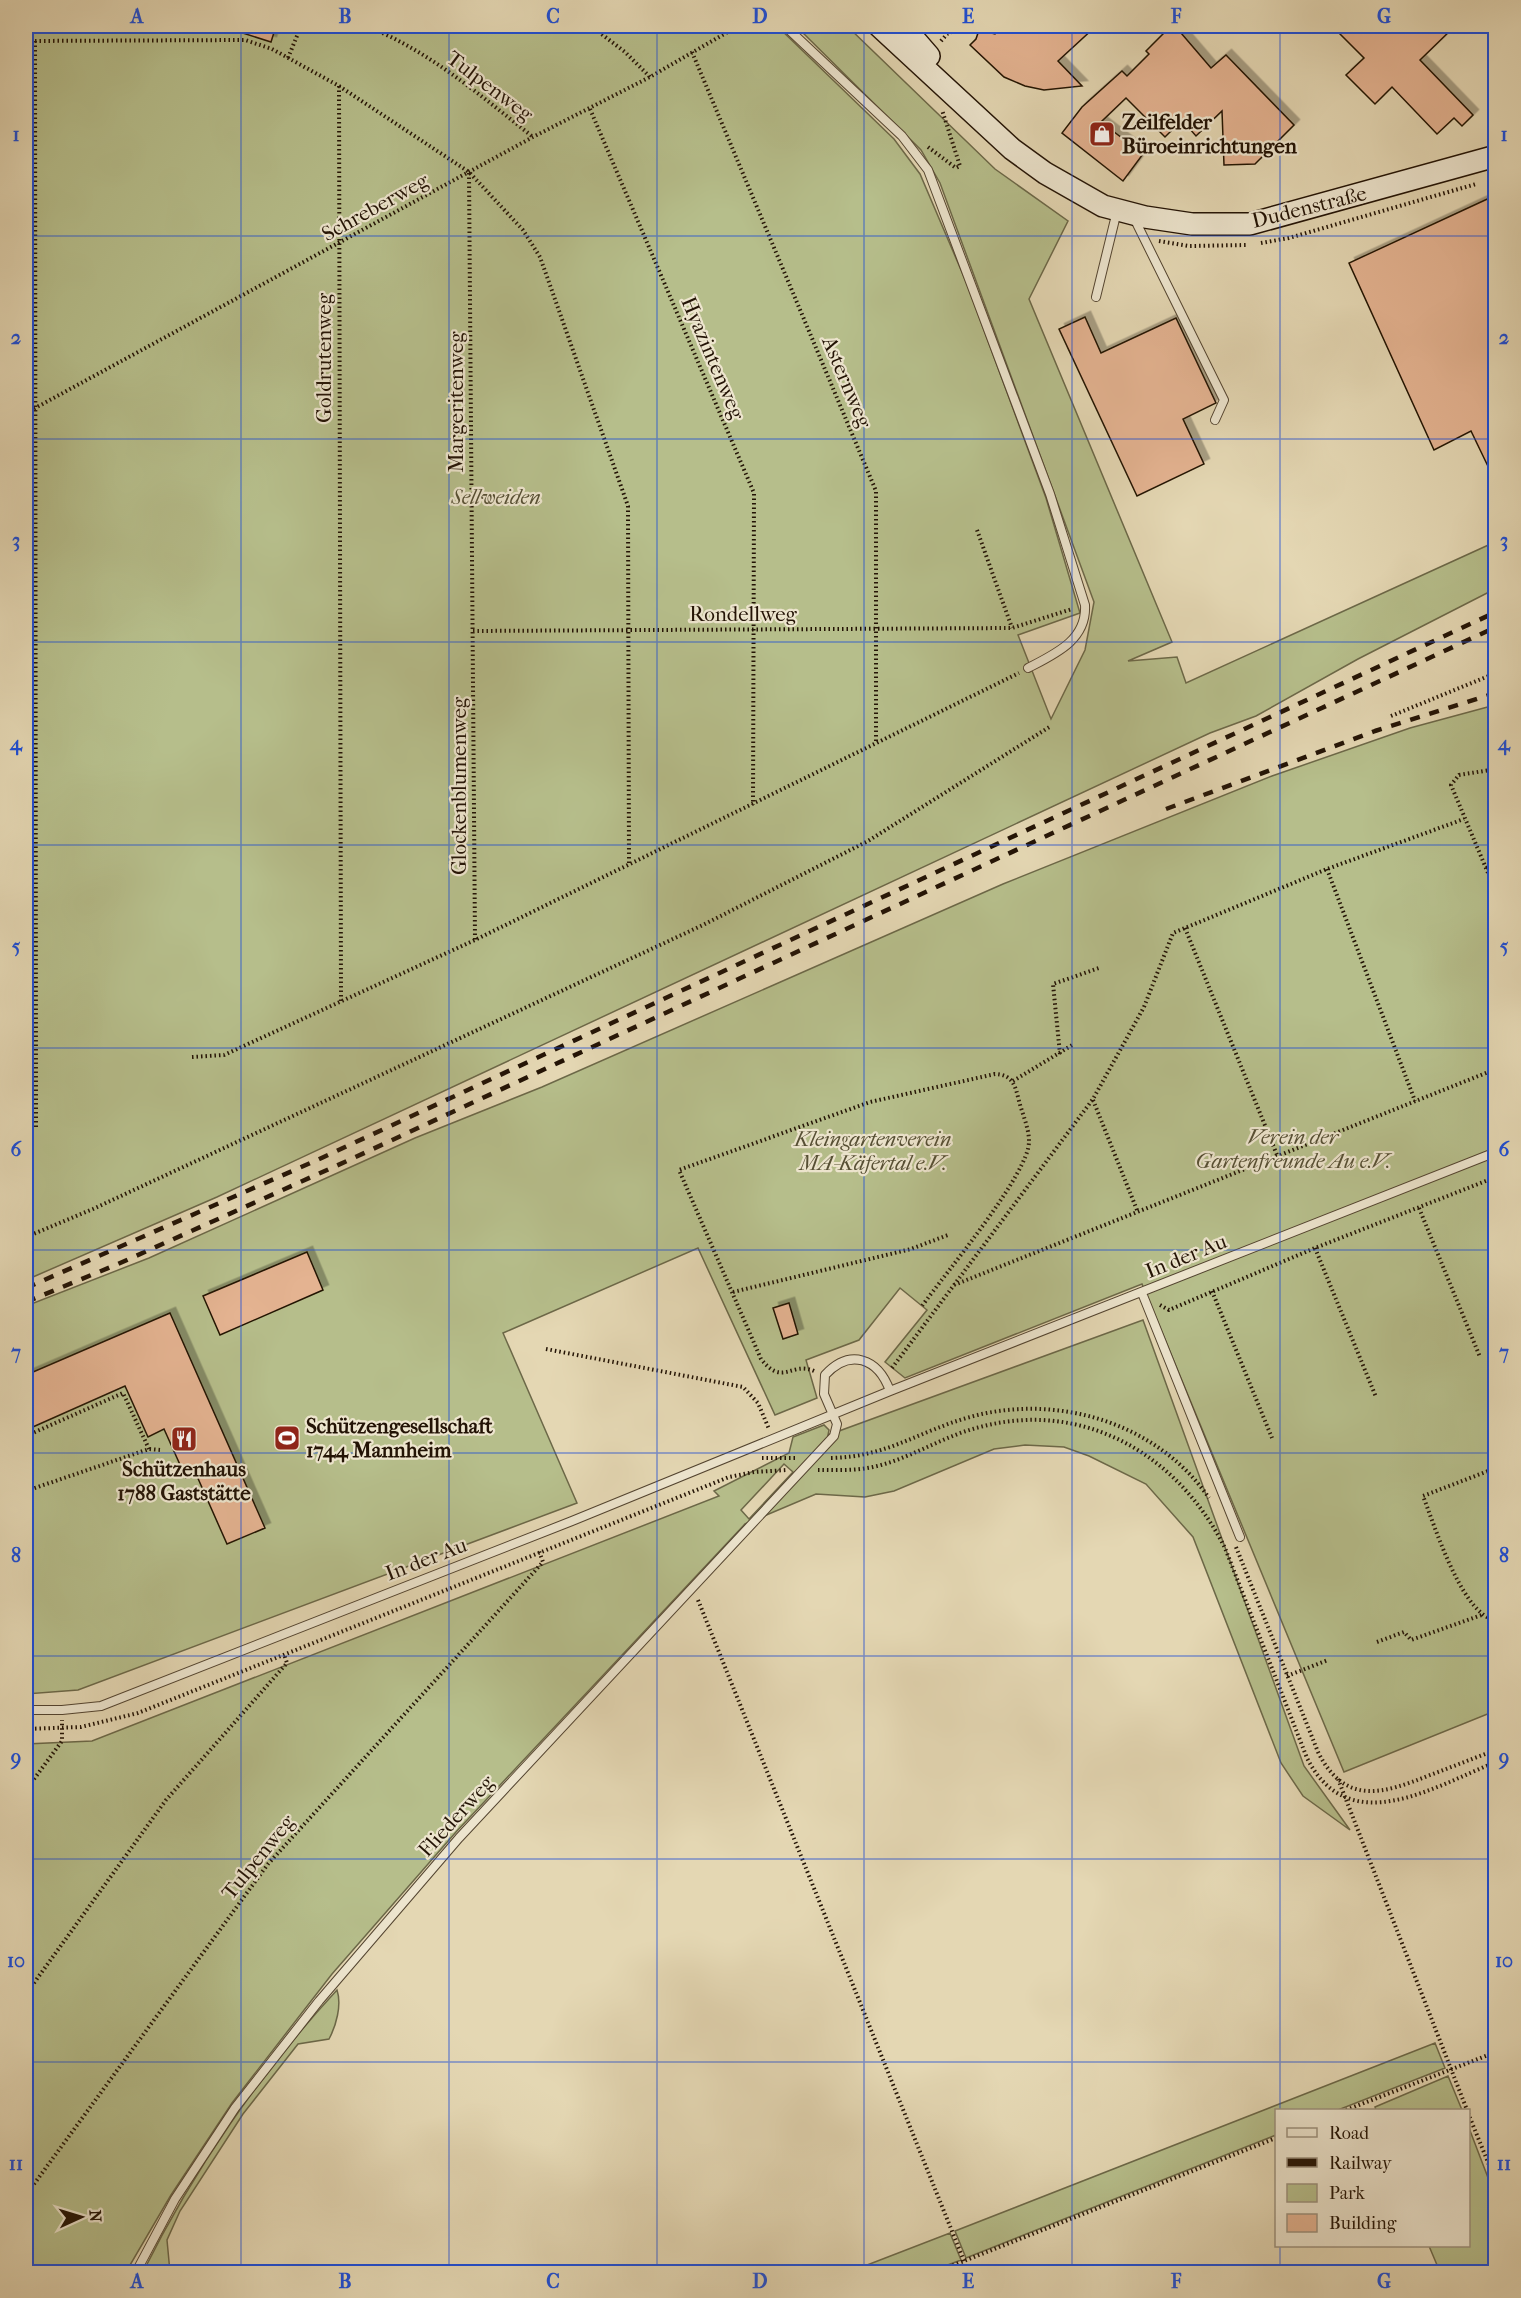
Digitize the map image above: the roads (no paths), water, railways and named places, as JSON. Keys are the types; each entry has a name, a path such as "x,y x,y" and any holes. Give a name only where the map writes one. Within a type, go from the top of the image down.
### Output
{"street":[{"name":"Dudenstraße","path":"879,26 1012,149 1045,173 1103,206 1125,212 1192,224 1250,224 1496,156"},
{"name":"Dudenstraße","path":"903,26 972,111"}],"lane":[{"path":"785,26 902,136 928,170 1046,483 1085,605 1086,616 1079,636 1028,668"},
{"path":"1125,212 1144,238 1224,400 1215,420"},
{"path":"1096,297 1125,212"},
{"name":"In der Au","path":"26,1710 62,1710 101,1706 1496,1152"},
{"path":"1142,1293 1237,1538"},
{"path":"834,1415 824,1394 825,1375 836,1363 855,1358 874,1365 885,1377 890,1391"},
{"name":"Fliederweg","path":"136,2272 175,2199 235,2108 319,2001 459,1838 693,1585 834,1437 837,1424 834,1415"}],"railway":[{"path":"26,1288 315,1161 1496,612"},
{"path":"26,1302 118,1264 347,1161 1496,627"},
{"path":"1166,809 1375,731 1496,693"}],"place":[{"name":"Zeilfelder Büroeinrichtungen","path":"1102,134"},
{"name":"Schützengesellschaft 1744 Mannheim","path":"287,1438"},
{"name":"Schützenhaus 1788 Gaststätte","path":"184,1439"}],"park label":[{"name":"Sellweiden","path":"496,497"},
{"name":"Verein der Gartenfreunde Au e.V.","path":"1293,1149"},
{"name":"Kleingartenverein MA-Käfertal e.V.","path":"873,1151"}]}
